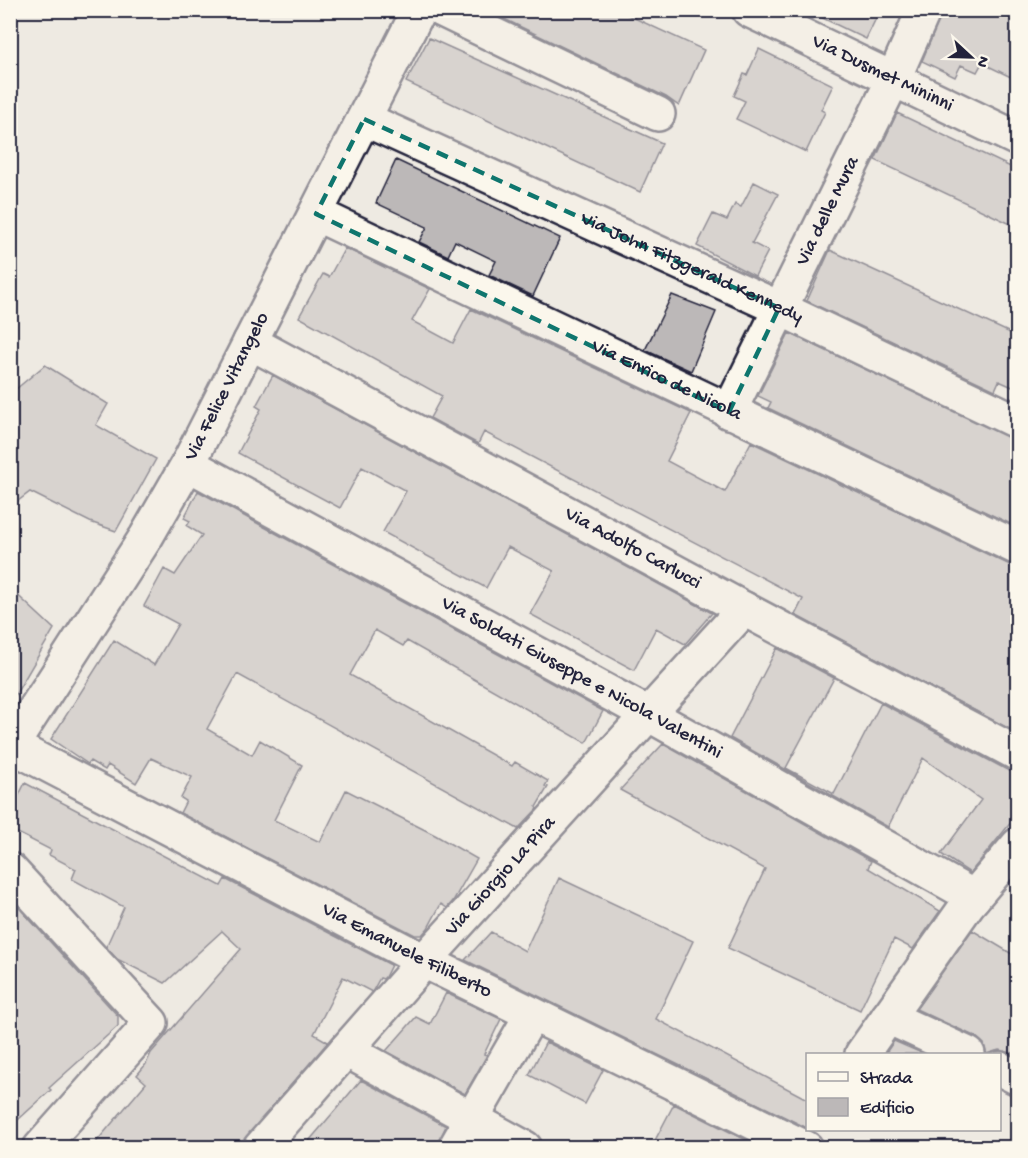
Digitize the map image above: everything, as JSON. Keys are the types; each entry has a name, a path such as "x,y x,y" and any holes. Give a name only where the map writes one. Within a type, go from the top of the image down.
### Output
{"street":[{"name":"Via Felice Vitangelo","path":"11,747 146,537 188,464 419,10"},
{"path":"442,10 658,114"},
{"name":"Via Dusmet Mininni","path":"749,10 1017,139"},
{"name":"Via delle Mura","path":"729,412 893,80 924,10"},
{"name":"Via John Fitzgerald Kennedy","path":"364,119 779,308 1017,422"},
{"name":"Via Enrico de Nicola","path":"316,214 1017,548"},
{"name":"Via Adolfo Carlucci","path":"250,342 1017,754"},
{"name":"Via Soldati Giuseppe e Nicola Valentini","path":"188,464 648,714 974,897"},
{"name":"Via Giorgio La Pira","path":"260,1148 424,961 744,609"},
{"name":"Via Emanuele Filiberto","path":"11,747 424,961 802,1142"},
{"path":"863,1053 974,897 1017,844"},
{"path":"10,870 151,1023 40,1148"},
{"path":"455,1148 532,1014"},
{"path":"888,1017 966,1053"},
{"path":"346,1050 525,1148"},
{"path":"1001,1070 1017,1078"}],"highlighted area":[{"path":"364,119 779,308 729,412 316,214"}],"building":[{"path":"486,10 617,10 704,50 679,106 666,97"},
{"path":"806,10 880,10 866,39"},
{"path":"943,10 1003,10 1017,18 1017,80 982,63 977,72 961,65 955,77 922,61"},
{"path":"429,38 662,143 640,192 406,82"},
{"path":"759,49 833,85 821,110 825,112 806,152 736,119 745,101 734,96"},
{"path":"897,113 1017,170 1017,227 875,160"},
{"path":"396,160 560,238 533,296 489,275 496,261 455,241 448,256 419,242 427,227 376,203"},
{"path":"754,182 778,194 752,243 768,251 755,276 697,246 713,214 727,220 735,204 741,207"},
{"path":"345,248 430,289 412,321 453,343 471,309 691,413 667,461 725,492 751,442 1010,565 1017,566 1017,733 795,615 803,599 484,432 478,444 430,418 442,396 299,317 323,274 329,277"},
{"path":"830,250 1017,336 1017,389 999,381 995,390 807,301"},
{"path":"672,295 716,312 691,371 645,350"},
{"path":"789,333 1017,441 1017,527 768,408 771,402 758,396"},
{"path":"45,365 108,404 96,425 156,459 116,531 90,522 30,492 10,507 10,394"},
{"path":"273,375 712,613 685,644 656,628 634,670 530,614 554,571 508,547 486,588 383,532 406,491 362,467 340,508 238,453 261,409 256,406"},
{"path":"198,491 603,711 586,743 407,641 403,646 375,630 350,675 512,766 515,762 548,781 545,786 548,787 537,809 518,829 237,674 207,729 252,755 260,740 302,765 274,820 320,842 346,790 477,859 453,901 447,908 441,904 422,935 415,935 180,813 186,801 181,798 192,777 151,758 136,783 108,765 105,770 90,761 88,764 51,739 114,640 154,665 178,624 144,606 164,569 175,575 202,535 187,526 190,521 184,518"},
{"path":"10,588 54,629 10,704"},
{"path":"777,648 834,678 786,768 834,794 881,703 1009,771 1017,773 1017,815 970,873 941,854 981,800 923,758 888,827 730,738"},
{"path":"663,744 871,861 868,868 940,911 913,949 894,939 860,1010 728,948 765,869 620,790"},
{"path":"25,783 221,886 225,879 391,965 385,977 380,978 372,992 343,977 314,1034 328,1042 237,1148 91,1148 146,1083 137,1075 151,1053 241,949 222,931 165,983 117,959 106,947 124,907 72,879 76,869 49,855 51,850 10,829 10,813"},
{"path":"559,878 693,941 656,1019 806,1098 806,1128 465,960 491,932 525,951"},
{"path":"10,898 118,1016 118,1026 49,1088 51,1090 10,1127"},
{"path":"972,930 1017,957 1017,1054 999,1050 986,1053 984,1044 976,1037 916,1009"},
{"path":"446,993 501,1019 484,1054 487,1055 465,1094 386,1051 416,1017 430,1024"},
{"path":"894,1041 922,1053 886,1053"},
{"path":"546,1042 603,1070 585,1104 529,1075"},
{"path":"361,1080 446,1126 436,1148 303,1148"},
{"path":"674,1104 762,1148 651,1148"}]}
